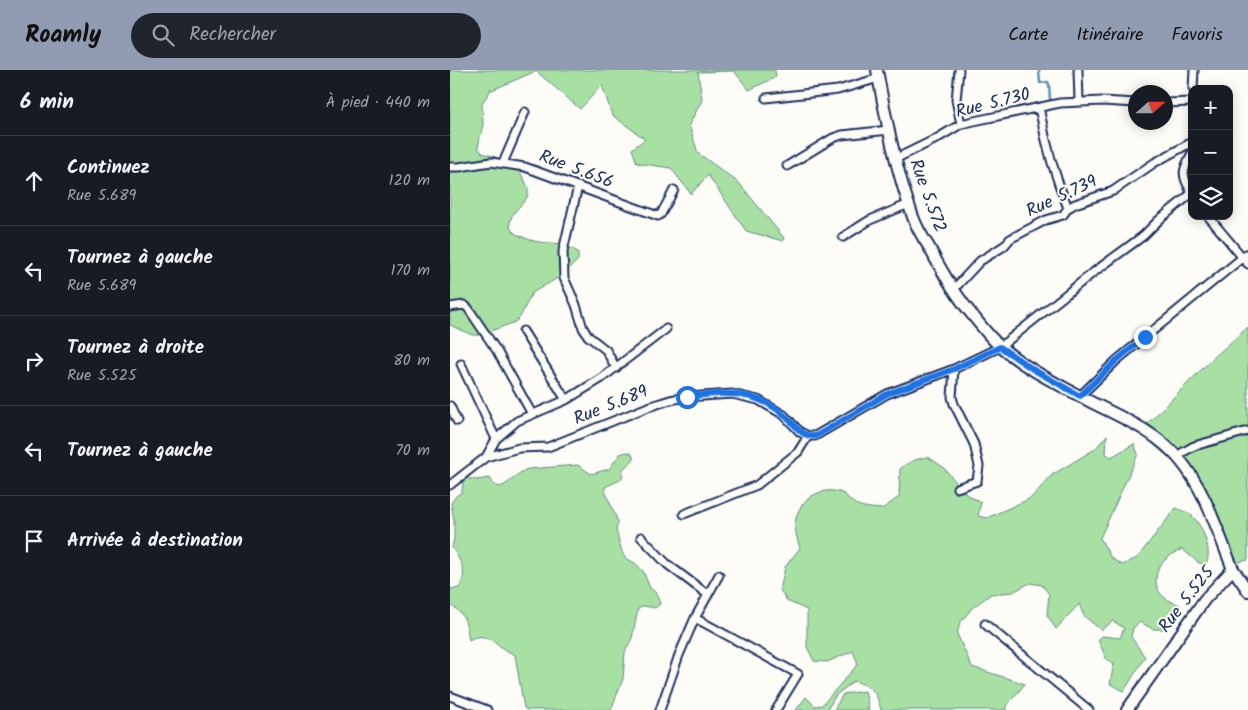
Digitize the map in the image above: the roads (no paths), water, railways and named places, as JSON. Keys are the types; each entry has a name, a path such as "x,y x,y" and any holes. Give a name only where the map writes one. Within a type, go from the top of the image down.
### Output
{"street":[{"path":"959,70 956,100 961,124"},
{"path":"1078,70 1079,101"},
{"path":"1193,85 1194,70"},
{"path":"766,98 838,90 878,74"},
{"name":"Rue 5.572","path":"878,74 895,159 916,224 953,290 976,320"},
{"name":"Rue 5.730","path":"895,159 936,139 961,124 1060,103 1079,101 1128,103"},
{"path":"1173,103 1188,102"},
{"path":"1036,108 1040,112 1058,186 1068,208"},
{"path":"503,163 525,112"},
{"path":"787,166 832,138 889,130"},
{"name":"Rue 5.739","path":"953,290 980,261 1004,246 1010,239 1046,220 1062,216 1068,208 1113,191 1188,144"},
{"path":"1188,160 1184,167 1183,177 1188,186"},
{"name":"Rue 5.656","path":"450,167 491,162 525,167 658,216 661,214 674,190"},
{"path":"578,186 563,251 564,278 576,305 582,328 588,336 606,350 616,368"},
{"path":"684,514 757,485 798,452 808,436 816,436 887,394 954,369 1000,347 1094,272 1143,236 1188,196"},
{"path":"843,237 870,220 909,204"},
{"path":"1212,220 1245,255 1248,264"},
{"path":"1080,396 1117,360 1245,255"},
{"path":"450,307 464,305 468,308 496,351 532,414"},
{"name":"Rue 5.525","path":"976,320 1000,347 1034,370 1158,438 1176,456 1192,478 1206,503 1232,569 1205,599 1127,710"},
{"path":"486,457 496,439 513,424 566,400 616,368 666,330"},
{"path":"523,331 566,400"},
{"path":"461,364 496,439"},
{"path":"954,369 952,397 974,444 979,466 977,481 957,488"},
{"name":"Rue 5.689","path":"450,485 486,457 519,448 548,447 612,420 670,400 710,394 732,394 758,400 784,414 800,432 808,436"},
{"path":"450,406 457,421"},
{"path":"1176,456 1194,446 1248,431"},
{"path":"641,537 667,564 707,594"},
{"path":"1232,569 1244,581 1248,591"},
{"path":"660,710 679,654 718,574"},
{"path":"695,618 798,674 776,710"},
{"path":"985,624 1089,710"},
{"path":"450,696 487,710"}],"waterway":[{"path":"1039,70 1040,83 1048,82 1049,84 1050,100"}]}
